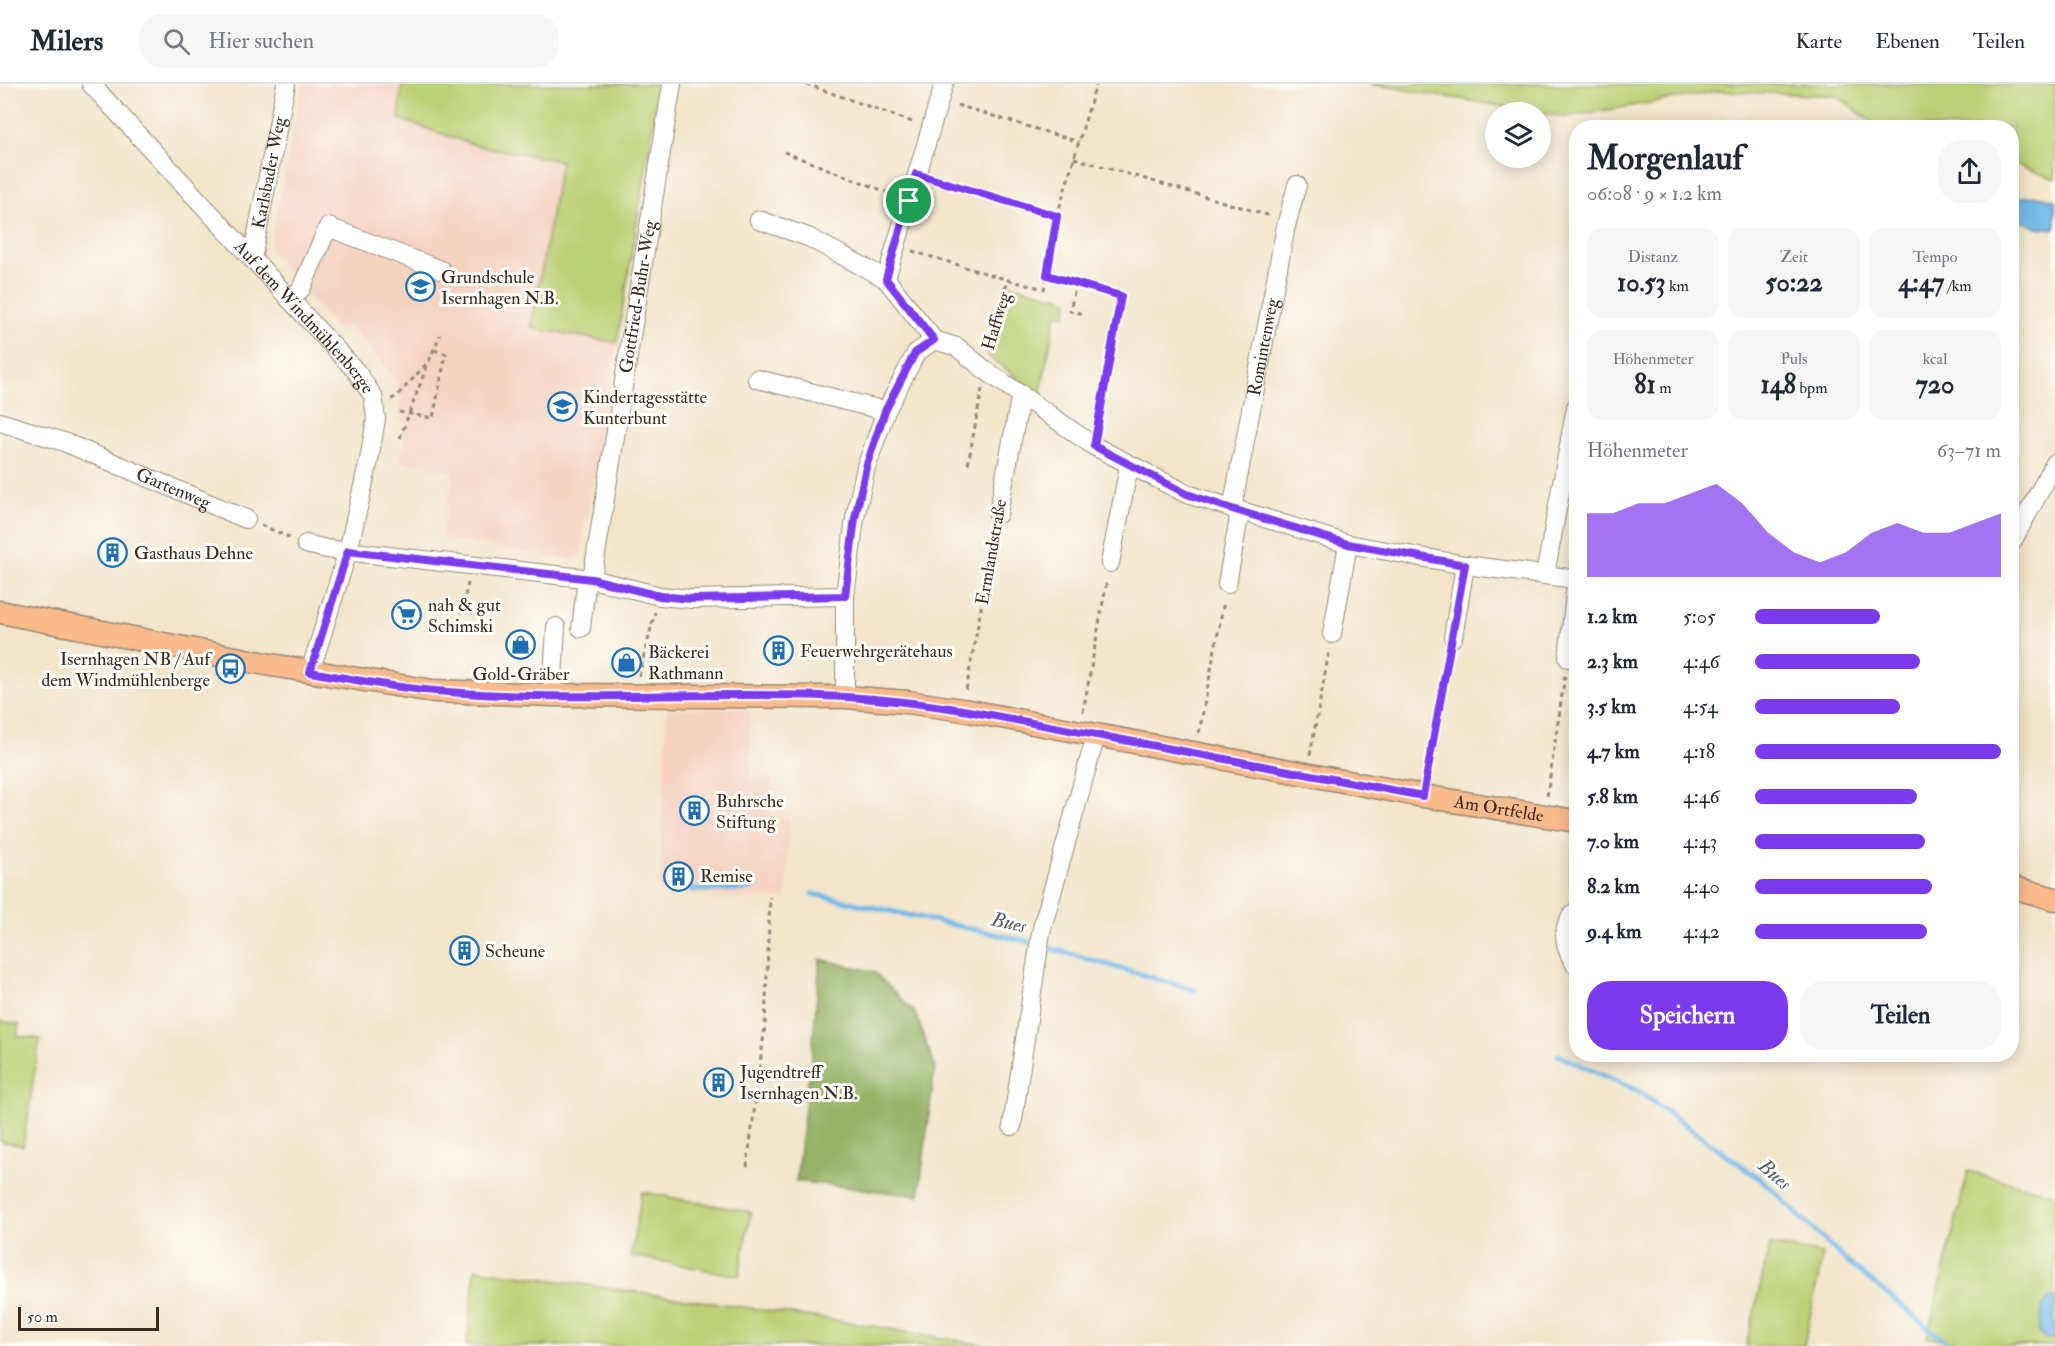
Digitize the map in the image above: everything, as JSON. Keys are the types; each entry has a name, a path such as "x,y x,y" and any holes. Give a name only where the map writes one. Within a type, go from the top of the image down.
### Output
{"main road":[{"name":"Am Ortfelde","path":"0,612 310,672 433,691 552,695 845,697 907,702 963,710 1423,796 1569,820"},
{"path":"2019,889 2055,899"}],"street":[{"name":"Auf dem Windmühlenberge","path":"91,84 356,371 373,396 376,419 369,460 348,551 310,672"},
{"name":"Karlsbader Weg","path":"252,259 286,84"},
{"name":"Gottfried-Buhr-Weg","path":"581,628 672,84"},
{"path":"886,279 941,92"},
{"name":"Romintenweg","path":"1236,510 1287,221 1297,185"},
{"path":"759,220 808,237 886,279 934,340 957,348 1094,446 1187,494 1348,544 1465,565 1569,578"},
{"path":"290,300 301,289 328,227 441,270"},
{"path":"845,697 845,596 855,518 866,467 885,411 915,353 934,340"},
{"path":"757,379 885,411"},
{"name":"Ermlandstraße","path":"998,514 1021,393"},
{"name":"Gartenweg","path":"0,423 64,442 246,519"},
{"path":"1545,575 1569,445"},
{"path":"2019,529 2055,463"},
{"path":"1110,563 1129,466"},
{"path":"1227,585 1236,510"},
{"path":"306,544 327,549 589,578 660,596 692,599 845,596"},
{"path":"1332,634 1348,544"},
{"path":"1453,638 1465,565"},
{"path":"552,695 556,627"},
{"path":"1568,658 1569,649"},
{"path":"1012,1126 1039,945 1088,733"},
{"path":"1569,919 1565,925 1564,935 1569,953"}],"path":[{"path":"806,84 930,129"},
{"path":"1094,446 1121,296 1047,275 1057,216 1096,84"},
{"path":"941,92 1079,142"},
{"path":"784,152 909,201"},
{"path":"1074,158 1287,221"},
{"path":"916,174 1057,216"},
{"path":"896,246 1008,280"},
{"name":"Haffweg","path":"984,368 1008,280 1044,289 1047,275"},
{"path":"1076,283 1070,311 1084,314"},
{"path":"400,438 440,335"},
{"path":"399,411 433,418 446,354 434,351"},
{"path":"374,406 396,397 429,360"},
{"path":"968,464 984,368"},
{"name":"Ermlandstraße","path":"963,710 998,514"},
{"path":"246,519 306,544"},
{"path":"1088,733 1110,563"},
{"path":"459,622 471,566"},
{"path":"1195,754 1227,585"},
{"path":"634,696 654,619"},
{"path":"1306,774 1332,634"},
{"path":"1423,796 1453,638"},
{"path":"1545,817 1568,658"},
{"path":"747,1167 765,1026 770,897"}],"shaded area":[{"name":"Grundschule Isernhagen N.B.","path":"302,84 402,84 399,119 475,145 561,161 531,328 617,343 580,555 573,560 442,538 453,472 400,461 404,438 397,384 393,376 349,324 339,332 269,250"},
{"name":"Buhrsche Stiftung","path":"751,708 751,777 771,778 771,815 790,818 786,899 659,893 667,709"}],"green space":[{"path":"402,84 660,84 617,343 531,328 561,161 475,145 399,119"},
{"path":"1370,84 2055,84 2055,179 2019,166 2019,120 1870,120 1837,96 1719,91 1566,117 1551,114 1551,102 1485,103"},
{"path":"1012,285 1065,299 1068,303 1065,316 1056,315 1040,395 988,356 1008,288"},
{"path":"820,959 874,972 915,1013 935,1066 919,1196 796,1181 812,1051"},
{"path":"0,1021 19,1024 17,1036 40,1039 23,1146 0,1141"},
{"path":"1968,1171 2055,1194 2055,1346 1974,1346 1927,1338"},
{"path":"642,1192 751,1212 739,1276 631,1256"},
{"path":"1770,1244 1823,1254 1804,1346 1746,1346"},
{"path":"475,1269 868,1325 988,1346 467,1346"}],"water":[{"path":"2038,196 2055,200 2055,229 2036,227 2019,220 2019,197"},
{"path":"2051,1298 2055,1298 2054,1340 2045,1338 2039,1331 2043,1305"}],"waterway":[{"name":"Bues","path":"691,890 752,889"},
{"name":"Bues","path":"813,894 1022,940 1195,990"},
{"name":"Bues","path":"1558,1055 1569,1060"},
{"name":"Bues","path":"1574,1062 1638,1091 1763,1181 1846,1261 1951,1346"}],"place":[{"name":"Grundschule Isernhagen N.B.","path":"420,287"},
{"name":"Kindertagesstätte Kunterbunt","path":"562,407"},
{"name":"Gasthaus Dehne","path":"113,553"},
{"name":"nah & gut Schimski","path":"407,615"},
{"name":"Gold-Gräber","path":"521,645"},
{"name":"Feuerwehrgerätehaus","path":"779,651"},
{"name":"Bäckerei Rathmann","path":"627,662"},
{"name":"Isernhagen NB / Auf dem Windmühlenberge","path":"231,669"},
{"name":"Buhrsche Stiftung","path":"695,811"},
{"name":"Remise","path":"679,876"},
{"name":"Scheune","path":"464,951"},
{"name":"Jugendtreff Isernhagen N.B.","path":"719,1082"}],"route":[{"path":"916,174 1057,216 1047,275 1121,296 1094,446 1187,494 1232,509 1348,544 1465,565 1423,796 963,710 907,702 845,697 445,692 310,672 348,551 592,579 660,596 692,599 845,596 855,518 866,467 885,411 915,353 934,340 886,279 909,201 916,174"}]}
